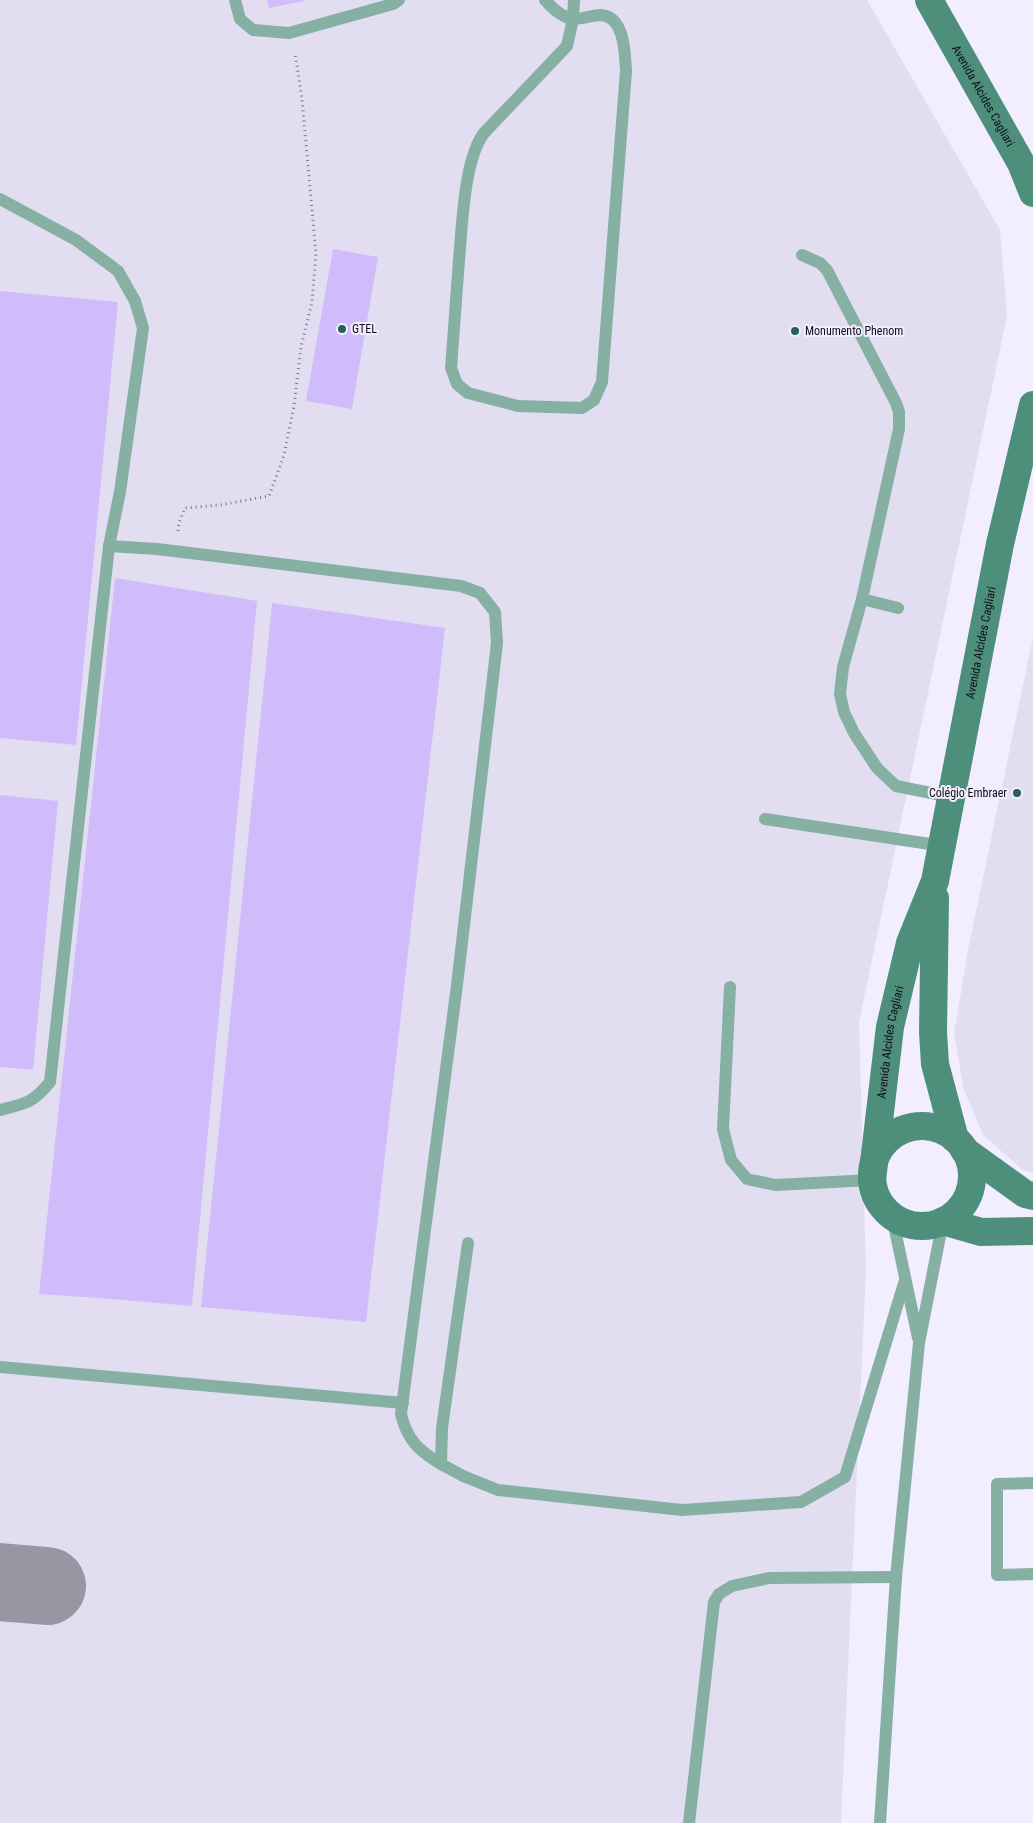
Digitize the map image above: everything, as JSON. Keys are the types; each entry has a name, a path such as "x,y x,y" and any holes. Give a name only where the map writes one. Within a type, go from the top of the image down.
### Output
{"main road":[{"name":"Avenida Alcides Cagliari","path":"929,0 1020,163 1033,193"},
{"name":"Avenida Alcides Cagliari","path":"872,1180 890,1027 910,943 935,881 1000,544 1033,405"},
{"name":"Avenida Alcides Cagliari","path":"935,881 933,1032 935,1064 960,1145 970,1163 972,1177 970,1190 964,1204 955,1214 943,1221"},
{"path":"1033,1196 1025,1194 944,1131 930,1127 915,1127 900,1131 888,1139 878,1151 873,1164 872,1180 875,1194 882,1207 904,1223 917,1226 931,1226 943,1221 981,1232 1033,1231"}],"lane":[{"path":"235,0 240,19 253,30 289,33 393,4 399,0"},
{"path":"545,0 552,8 573,19 603,15 613,21 624,38 626,71 602,382 594,400 582,408 518,406 468,393 457,384 451,368 464,203 474,152 478,142 567,46 573,19 574,0"},
{"path":"0,199 76,240 118,271 135,301 144,328 120,492 109,546 50,1082 39,1096 25,1105 0,1110"},
{"path":"802,255 820,263 827,270 899,412 899,429 862,599 843,667 840,694 844,712 854,733 877,768 896,786 951,797"},
{"path":"109,546 177,552 461,586 480,593 495,612 497,643 459,965 401,1414 404,1428 422,1453 463,1476 498,1490 682,1510 801,1502 846,1477 905,1280"},
{"path":"862,599 898,608"},
{"path":"765,819 943,846"},
{"path":"730,987 723,1129 732,1160 748,1178 775,1185 872,1180"},
{"path":"892,1216 919,1343"},
{"path":"880,1823 896,1577 919,1343 943,1221"},
{"path":"441,1464 442,1428 468,1243"},
{"path":"0,1366 403,1403"},
{"path":"1033,1483 996,1484 997,1575 1033,1574"},
{"path":"689,1823 714,1602 718,1594 732,1586 769,1578 896,1577"}],"path":[{"path":"177,552 179,523 185,508 220,505 269,496 284,455 294,406 300,347 312,302 316,254 302,99 296,57 289,33"}],"shaded area":[{"path":"0,0 867,0 1000,230 1007,316 859,1022 866,1271 841,1823 0,1823"},
{"name":"Colégio Embraer","path":"1033,637 1033,1173 1023,1170 983,1135 964,1090 954,1034 968,950"}],"building":[{"path":"267,0 303,0 304,1 269,8"},
{"name":"GTEL","path":"333,249 378,257 352,409 306,401"},
{"path":"0,291 118,302 76,745 0,738"},
{"path":"115,578 257,601 192,1306 39,1294"},
{"path":"272,603 445,628 366,1322 201,1307"},
{"path":"0,795 58,801 33,1070 0,1067"}],"taxiway":[{"path":"0,1582 47,1586"}],"place":[{"name":"GTEL","path":"342,329"},
{"name":"Monumento Phenom","path":"795,331"},
{"name":"Colégio Embraer","path":"1017,793"}]}
